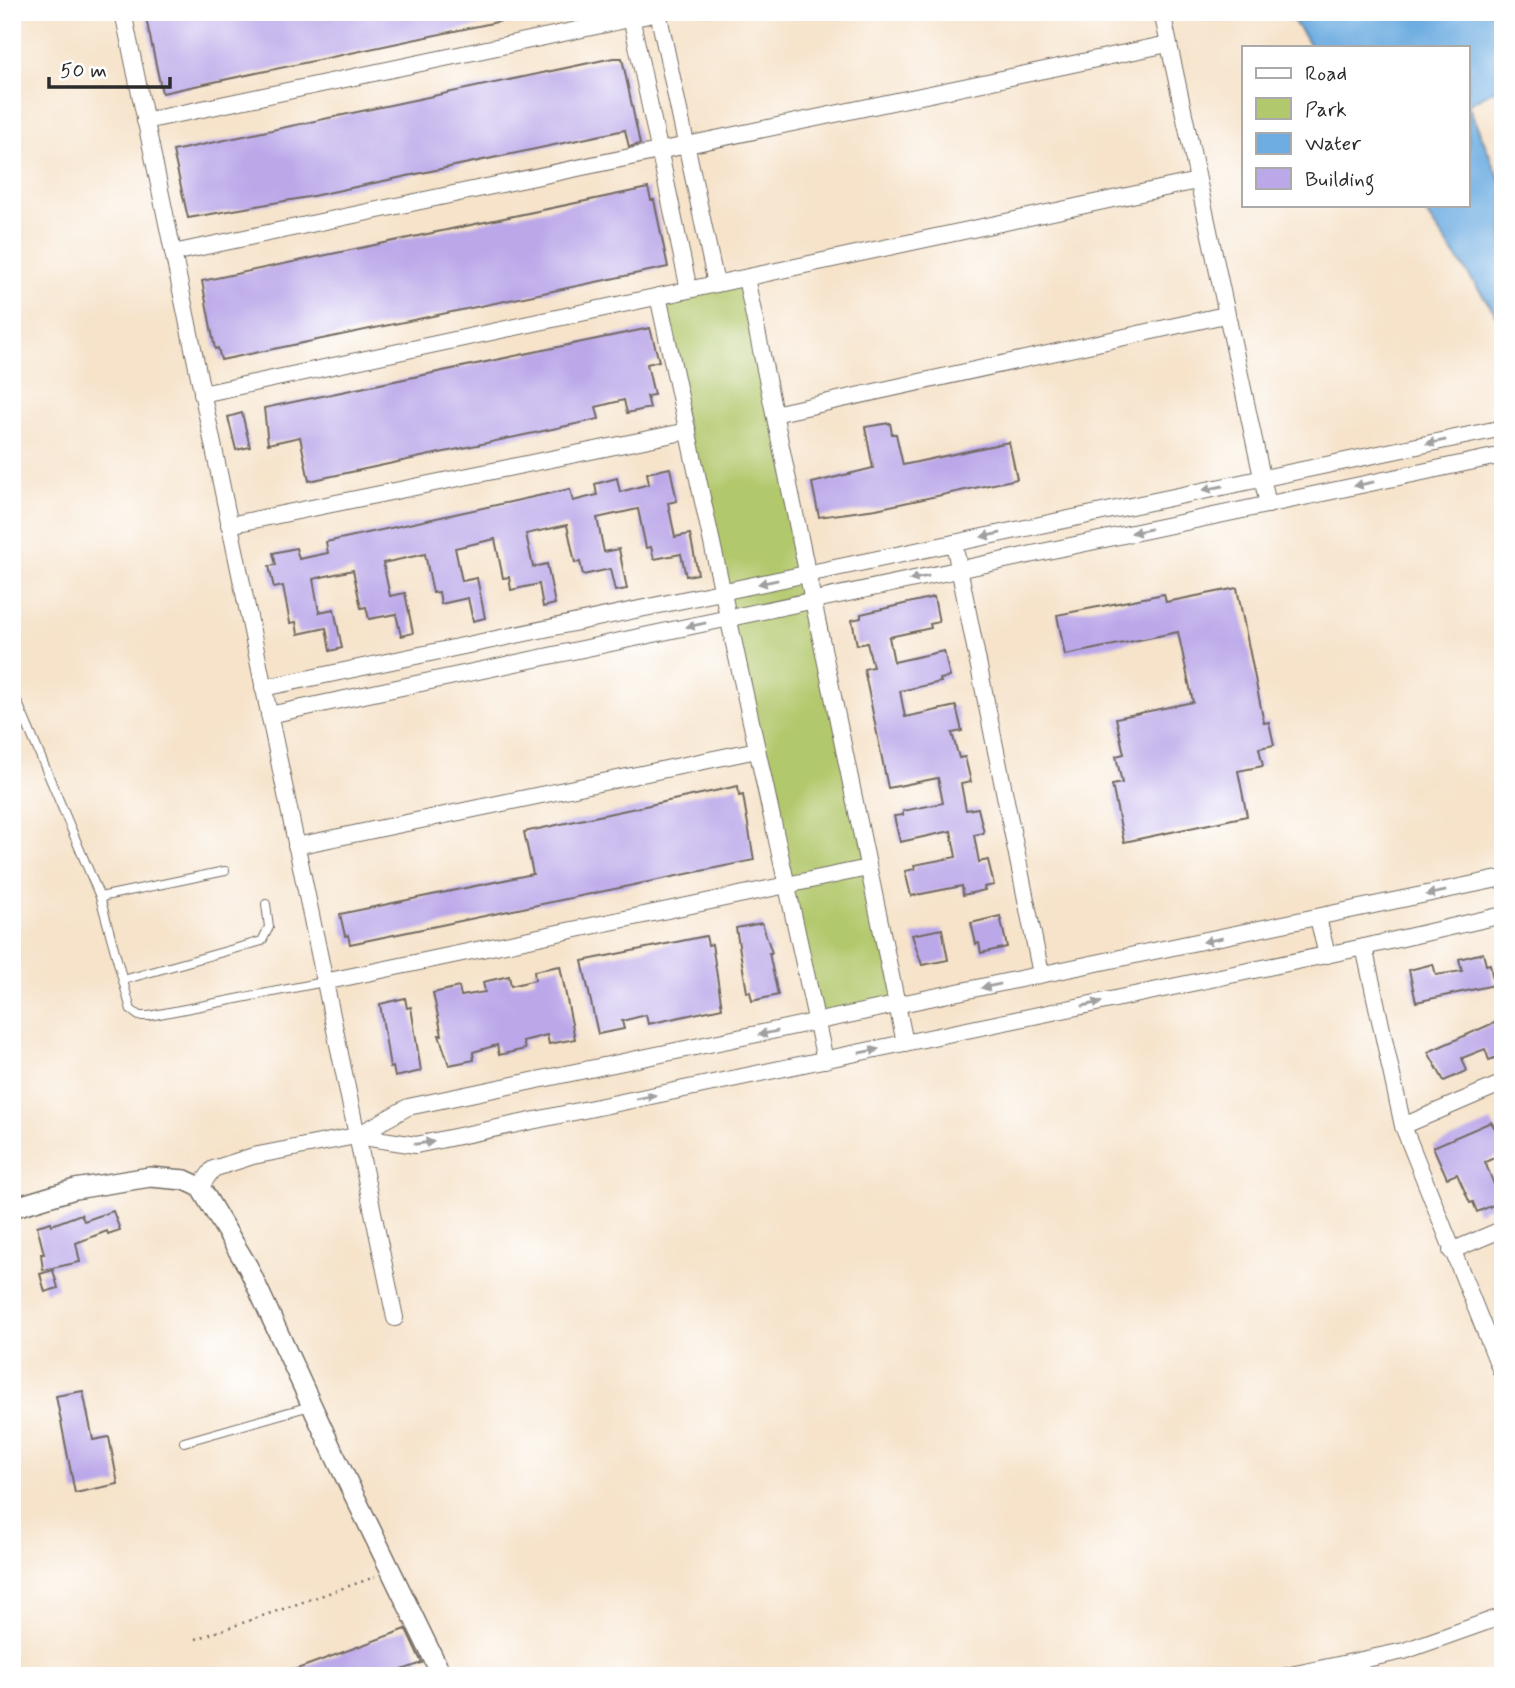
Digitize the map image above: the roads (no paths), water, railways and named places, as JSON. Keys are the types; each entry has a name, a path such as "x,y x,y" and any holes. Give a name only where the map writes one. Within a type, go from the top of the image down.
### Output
{"street":[{"path":"123,12 395,1318"},
{"path":"1162,12 1225,315 1268,505"},
{"path":"145,121 631,16 660,13 716,284"},
{"path":"631,16 689,290"},
{"path":"173,253 1168,44"},
{"path":"202,394 1197,181"},
{"path":"746,278 905,1043"},
{"path":"658,296 825,1060"},
{"path":"774,414 1225,315"},
{"path":"264,688 1503,428"},
{"path":"229,525 688,430"},
{"path":"269,715 1503,455"},
{"path":"954,543 1041,974"},
{"path":"296,846 757,750"},
{"path":"324,982 868,868"},
{"path":"200,1186 213,1169 253,1156 356,1136 408,1107 1503,878"},
{"path":"356,1136 416,1145 1327,955 1503,915"},
{"path":"1318,918 1327,955"},
{"path":"1364,947 1403,1126 1503,1376"},
{"path":"1403,1126 1503,1083"},
{"path":"12,1208 75,1189 150,1177 185,1180 200,1186 248,1267 442,1676"},
{"path":"1451,1251 1503,1229"},
{"path":"1286,1676 1404,1651 1503,1616"}],"lane":[{"path":"12,690 100,897 131,1010 139,1016 324,982"},
{"path":"100,897 225,871"},
{"path":"123,980 262,941 270,927 266,904"},
{"path":"184,1442 313,1406"}],"water":[{"path":"1287,12 1503,12 1503,85 1470,104 1470,46 1311,46"},
{"path":"1470,110 1503,186 1503,324 1421,206 1470,206"}]}
